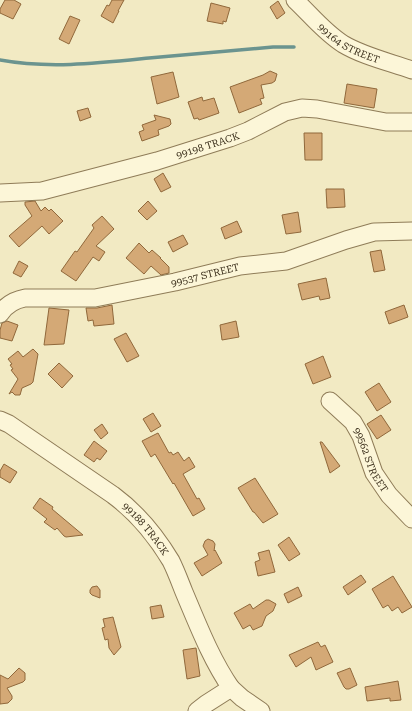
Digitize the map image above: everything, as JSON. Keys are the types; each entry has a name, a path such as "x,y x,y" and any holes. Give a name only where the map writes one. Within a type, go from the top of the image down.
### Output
{"street":[{"name":"99164 STREET","path":"295,0 322,27 343,44 358,51 412,70"},
{"name":"99198 TRACK","path":"0,193 42,191 157,161 248,132 285,112 302,108 317,109 386,122 412,122"},
{"name":"99537 STREET","path":"0,314 5,307 13,301 24,298 95,298 175,282 240,266 286,261 374,232 412,231"},
{"name":"99562 STREET","path":"330,401 353,422 361,436 374,473 380,483 389,495 412,519"},
{"name":"99188 TRACK","path":"0,420 9,424 113,495 125,504 144,523 172,563 208,648 223,676 242,698 261,711"},
{"path":"197,711 232,688"}],"building":[{"path":"5,0 14,0 21,4 13,19 0,13 0,9"},
{"path":"112,0 124,0 113,23 101,16 107,5 109,6"},
{"path":"278,1 285,13 277,19 270,7"},
{"path":"211,3 230,8 226,22 223,21 223,24 207,21"},
{"path":"70,16 80,20 69,44 59,39"},
{"path":"270,71 277,74 275,81 261,85 264,98 260,99 262,104 239,113 230,87"},
{"path":"173,72 179,97 157,104 151,77"},
{"path":"347,84 377,89 374,108 344,103"},
{"path":"202,97 203,101 214,98 219,113 199,120 198,118 194,119 188,102"},
{"path":"88,108 91,117 80,121 77,111"},
{"path":"154,115 170,119 171,124 158,130 159,135 142,141 139,132 144,130 142,125 156,120"},
{"path":"304,133 322,133 322,160 305,160"},
{"path":"163,173 171,187 161,192 154,179"},
{"path":"326,189 344,189 345,207 327,208"},
{"path":"35,201 41,211 45,207 49,211 51,209 63,221 49,234 42,226 19,247 9,236 32,216 25,205 25,202"},
{"path":"148,201 157,211 147,220 138,211"},
{"path":"298,212 301,232 286,234 282,215"},
{"path":"102,216 114,229 96,246 105,252 99,261 93,257 76,281 61,271 94,228 92,225"},
{"path":"237,221 242,232 225,239 221,228"},
{"path":"183,235 188,244 173,252 168,242"},
{"path":"139,243 149,253 152,250 161,258 169,267 169,273 161,275 151,266 144,274 126,258"},
{"path":"381,250 385,270 374,272 370,252"},
{"path":"19,261 28,266 21,277 13,273"},
{"path":"326,278 330,298 320,300 319,296 302,300 298,284"},
{"path":"112,305 114,324 94,326 93,320 88,321 86,308 97,308"},
{"path":"404,305 408,317 389,324 385,312"},
{"path":"49,308 69,310 64,344 44,345"},
{"path":"7,321 18,325 12,341 0,338 2,323"},
{"path":"236,321 239,337 222,340 220,325"},
{"path":"126,333 139,356 127,362 114,339"},
{"path":"33,349 38,354 33,382 22,388 20,395 15,395 12,392 9,394 18,379 11,370 13,369 10,365 12,364 8,359 18,351 23,357"},
{"path":"323,356 331,377 313,384 305,364"},
{"path":"59,363 73,376 62,388 48,374"},
{"path":"379,383 391,402 377,411 365,392"},
{"path":"153,413 161,426 151,432 143,419"},
{"path":"381,415 391,430 377,439 367,424"},
{"path":"102,424 108,433 101,439 94,430"},
{"path":"158,433 169,453 171,452 173,455 178,452 184,461 189,457 195,467 183,474 197,499 199,498 205,509 193,516 155,454 151,457 142,441"},
{"path":"94,441 107,451 100,460 97,458 94,462 84,455"},
{"path":"320,442 322,442 340,466 330,473"},
{"path":"4,464 17,472 10,483 0,477 0,471"},
{"path":"255,478 278,514 263,523 253,512 238,488"},
{"path":"40,498 53,507 52,509 83,535 66,537 57,528 55,530 44,522 47,519 33,508"},
{"path":"289,537 300,554 289,561 278,545"},
{"path":"208,539 213,541 215,544 214,551 215,550 222,563 202,576 194,563 208,555 203,546 205,541"},
{"path":"269,550 275,572 258,576 255,562 260,560 258,553"},
{"path":"361,575 366,582 348,595 343,587"},
{"path":"393,576 412,607 402,613 398,607 392,611 388,605 383,608 372,589"},
{"path":"97,586 100,590 100,598 90,593 92,587"},
{"path":"298,587 302,596 288,603 284,594"},
{"path":"266,600 276,604 273,611 266,616 262,626 253,630 250,625 243,629 234,613 250,604 253,609"},
{"path":"161,605 164,617 152,619 150,607"},
{"path":"113,617 121,647 114,655 109,648 108,639 105,640 102,628 105,627 103,619"},
{"path":"318,642 321,647 325,645 333,662 316,670 311,657 296,667 289,655"},
{"path":"196,648 200,676 187,679 183,650"},
{"path":"19,668 25,673 25,680 7,688 12,696 12,699 8,703 0,704 0,675 8,679"},
{"path":"350,668 357,685 346,689 337,673"},
{"path":"398,681 401,700 390,701 390,698 367,701 365,687"}],"waterway":[{"path":"0,60 18,63 56,65 112,62 273,47 294,47"}]}
